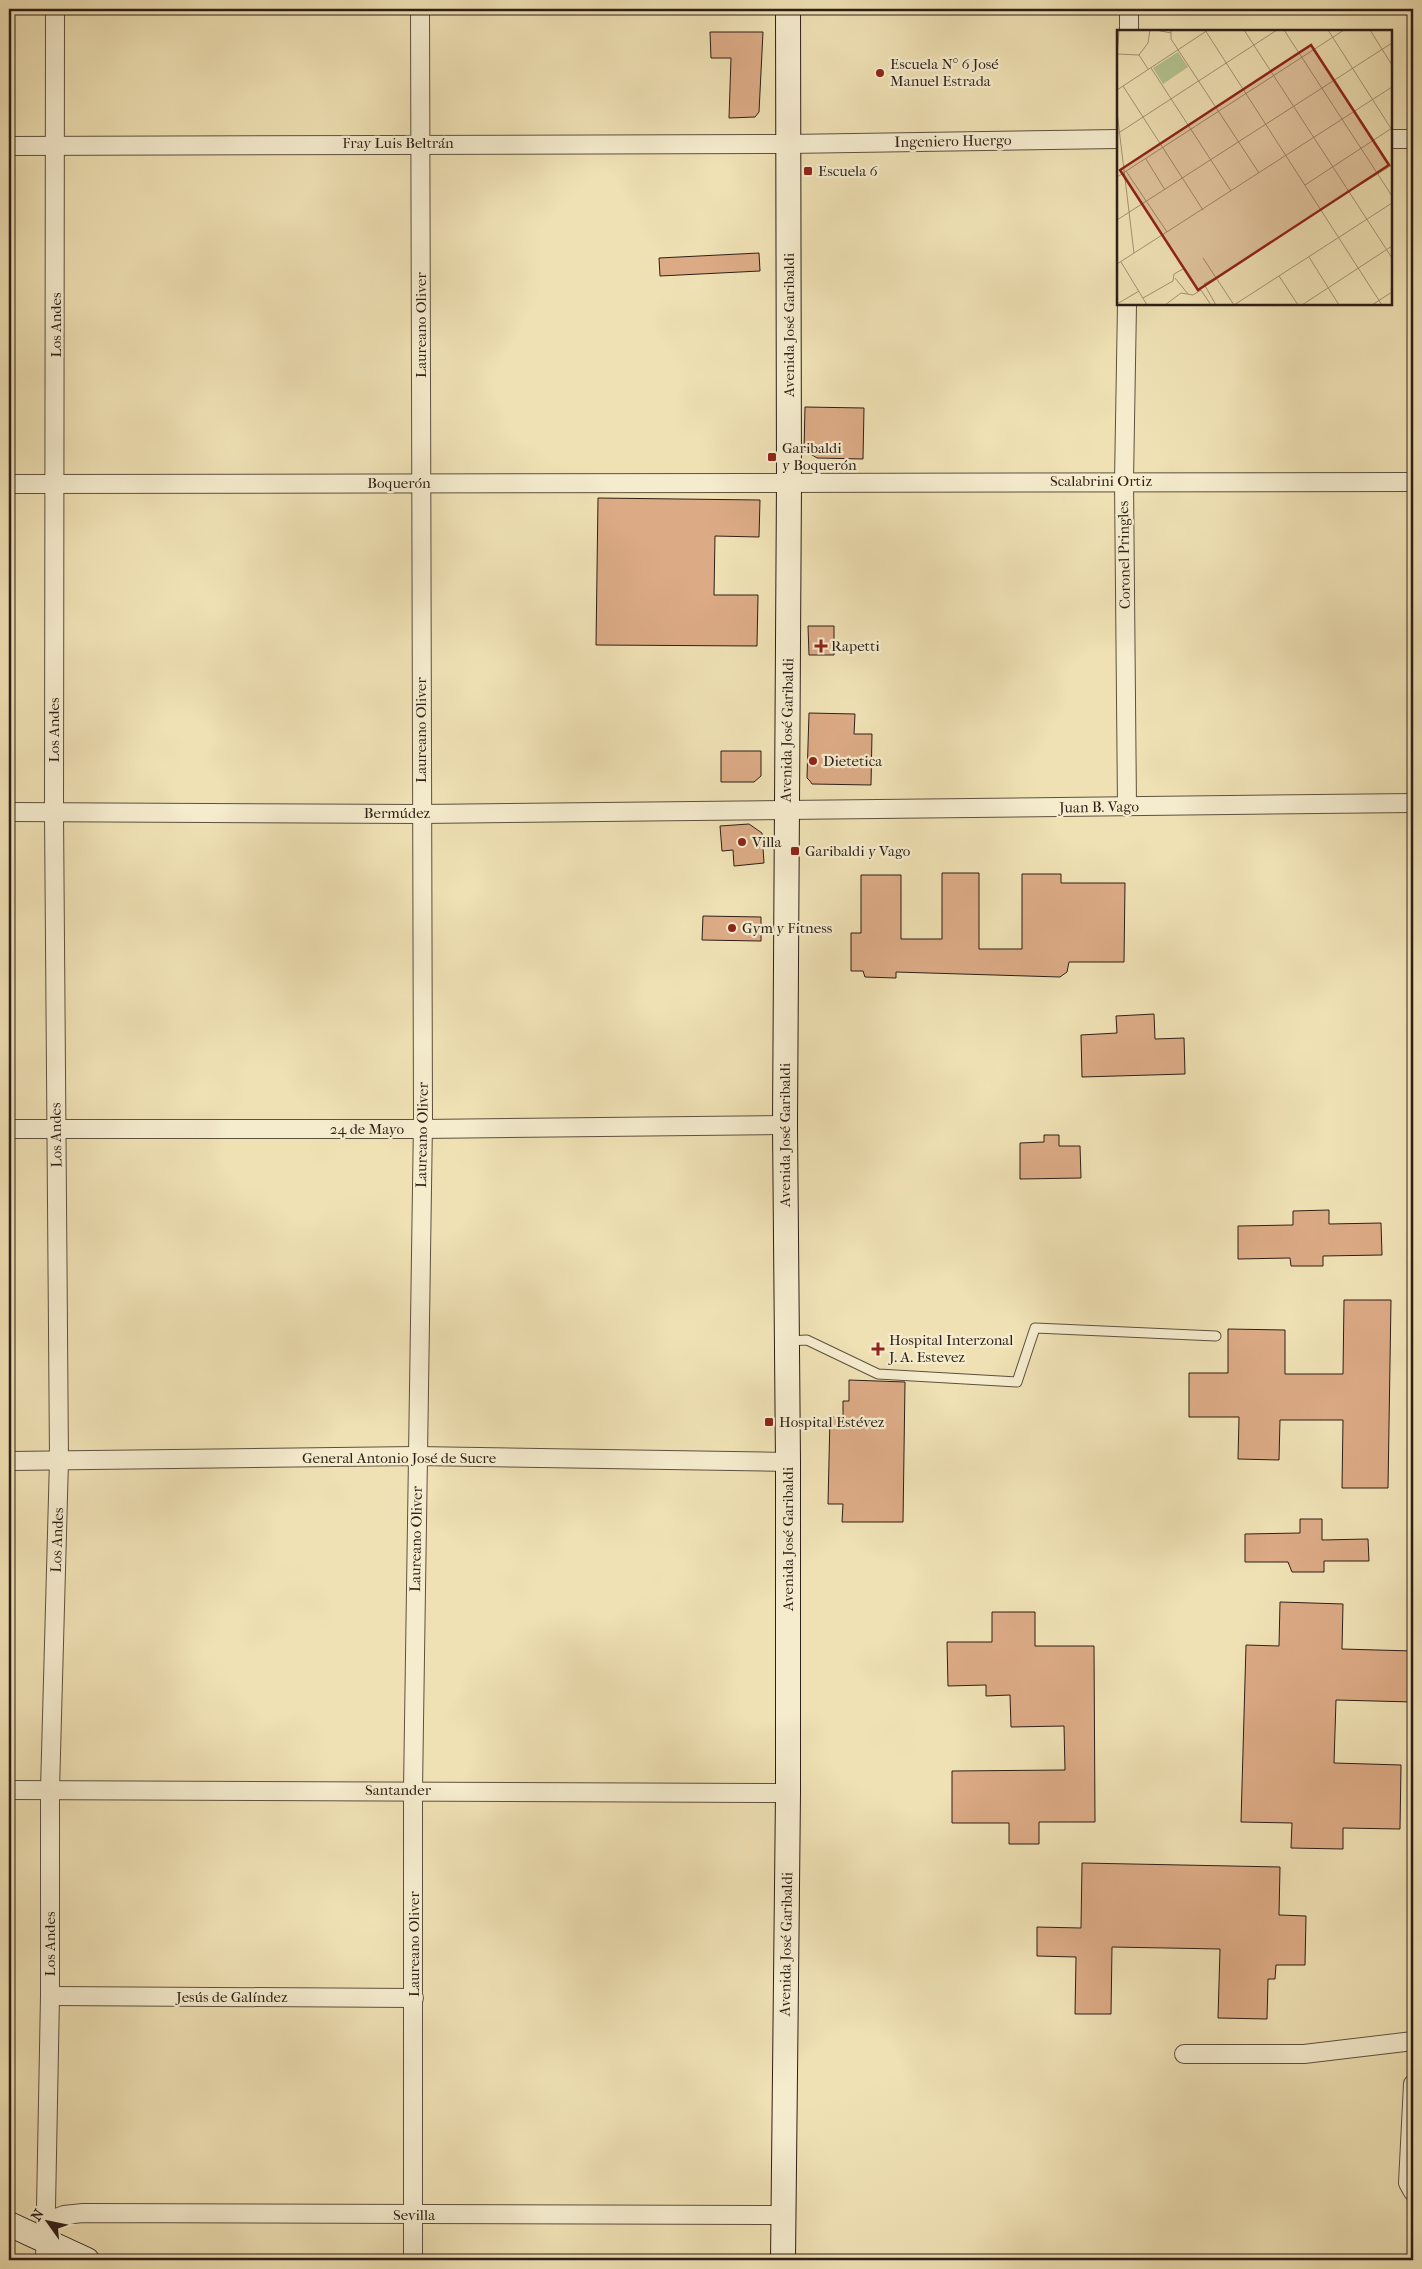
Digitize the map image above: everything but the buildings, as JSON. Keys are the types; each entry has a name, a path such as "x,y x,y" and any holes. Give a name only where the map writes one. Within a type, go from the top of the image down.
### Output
{"main road":[{"name":"Avenida José Garibaldi","path":"783,2260 788,1793 785,1125 789,482 788,9"},
{"path":"9,2224 87,2260"}],"street":[{"name":"Los Andes","path":"45,2241 50,1996 50,1790 59,1460 54,813 56,484 55,9"},
{"name":"Laureano Oliver","path":"413,2260 414,1790 422,1129 420,9"},
{"path":"1129,9 1129,30"},
{"name":"Ingeniero Huergo","path":"788,144 1117,139"},
{"path":"1392,139 1413,140"},
{"name":"Fray Luis Beltrán","path":"9,146 421,143 788,144"},
{"name":"Coronel Pringles","path":"1127,305 1124,481 1127,807"},
{"name":"Boquerón","path":"9,484 789,482"},
{"name":"Scalabrini Ortiz","path":"789,482 1413,482"},
{"name":"Juan B. Vago","path":"786,811 1413,803"},
{"name":"Bermúdez","path":"9,812 421,814 786,811"},
{"name":"24 de Mayo","path":"9,1129 422,1129 785,1125"},
{"name":"General Antonio José de Sucre","path":"9,1461 417,1456 788,1462"},
{"name":"Santander","path":"9,1790 414,1790 788,1793"},
{"name":"Jesús de Galíndez","path":"50,1996 414,1998"},
{"path":"1184,2054 1304,2054 1413,2041"},
{"path":"1413,2084 1408,2183 1413,2192"},
{"name":"Sevilla","path":"45,2241 64,2216 83,2213 784,2215"}],"lane":[{"path":"787,1341 807,1340 878,1374 1017,1382 1035,1328 1216,1336"}],"place":[{"name":"Escuela N° 6 José Manuel Estrada","path":"880,73"},
{"name":"Escuela 6","path":"808,171"},
{"name":"Garibaldi y Boquerón","path":"772,457"},
{"name":"Rapetti","path":"821,646"},
{"name":"Dietetica","path":"813,761"},
{"name":"Villa","path":"742,842"},
{"name":"Garibaldi y Vago","path":"795,851"},
{"name":"Gym y Fitness","path":"732,928"},
{"name":"Hospital Interzonal J. A. Estevez","path":"878,1349"},
{"name":"Hospital Estévez","path":"769,1422"}]}
